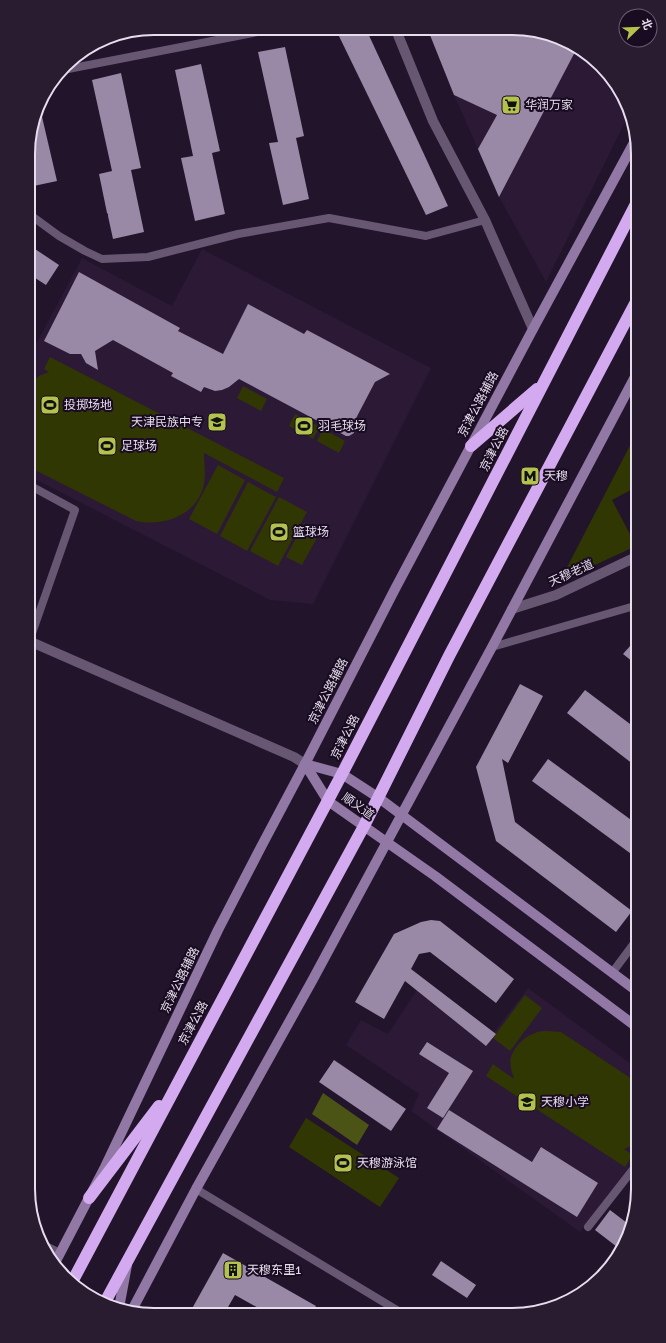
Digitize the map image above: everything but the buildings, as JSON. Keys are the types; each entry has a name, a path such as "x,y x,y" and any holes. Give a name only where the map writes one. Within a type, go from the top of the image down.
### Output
{"highway":[{"name":"京津公路","path":"75,1277 342,774 631,213"},
{"path":"107,1298 379,798 449,656 631,311"},
{"path":"471,446 542,385"},
{"path":"89,1198 180,1078"}],"street":[{"path":"398,35 433,121 485,220 533,329"},
{"name":"京津公路辅路","path":"58,1257 105,1167 218,930 395,589 631,148"},
{"path":"134,1306 196,1189 316,974 631,384"},
{"name":"天穆老道","path":"512,609 556,595 631,559"},
{"path":"35,644 287,754 305,764"},
{"name":"顺义道","path":"305,764 342,774 379,798 631,987"},
{"name":"顺义道","path":"305,764 328,800 435,876 631,1023"},
{"path":"120,1303 129,1256"}],"lane":[{"path":"73,68 242,35"},
{"path":"35,218 59,236 102,259 148,257 238,234 329,218 426,236 485,220"},
{"path":"35,488 74,510 35,624"},
{"path":"492,647 631,607"},
{"path":"612,972 631,947"},
{"path":"588,1227 631,1171"},
{"path":"196,1189 392,1308"}],"shaded area":[{"path":"430,35 520,35 550,41 565,47 590,65 611,88 619,101 626,120 546,282 499,197 454,95"},
{"name":"天津民族中专","path":"202,249 431,368 313,604 270,600 35,479 35,346 82,258 172,306"},
{"path":"50,357 284,478 277,492 204,453 204,484 201,495 195,504 187,511 168,520 158,522 136,521 35,470 35,379 49,372 44,369"},
{"path":"243,386 267,399 261,411 237,398"},
{"name":"羽毛球场","path":"295,414 320,427 313,439 289,426"},
{"path":"323,429 345,441 339,453 317,441"},
{"path":"631,444 631,490 612,500 631,536 631,548 560,581"},
{"path":"218,465 245,480 217,534 189,519"},
{"name":"篮球场","path":"248,482 276,497 247,551 220,536"},
{"name":"篮球场","path":"279,497 307,512 278,566 250,551"},
{"path":"304,523 320,532 302,565 286,557"},
{"name":"天穆小学","path":"424,979 494,1032 528,988 631,1064 631,1166 580,1232 411,1111 419,1094 346,1045 361,1020 388,1034"},
{"path":"525,995 542,1008 510,1051 493,1038"},
{"path":"540,1031 561,1032 631,1078 631,1146 624,1149 631,1154 631,1158 625,1167 486,1076 493,1064 514,1079 510,1062 515,1049 524,1039 531,1034"},
{"path":"323,1093 369,1125 357,1145 312,1114"},
{"name":"天穆游泳馆","path":"306,1118 399,1178 380,1207 289,1147"}],"place":[{"name":"华润万家","path":"511,105"},
{"name":"投掷场地","path":"50,405"},
{"name":"天津民族中专","path":"217,422"},
{"name":"羽毛球场","path":"304,426"},
{"name":"足球场","path":"107,446"},
{"name":"天穆","path":"530,476"},
{"name":"篮球场","path":"279,532"},
{"name":"天穆小学","path":"527,1102"},
{"name":"天穆游泳馆","path":"343,1163"},
{"name":"天穆东里1","path":"233,1270"}]}
